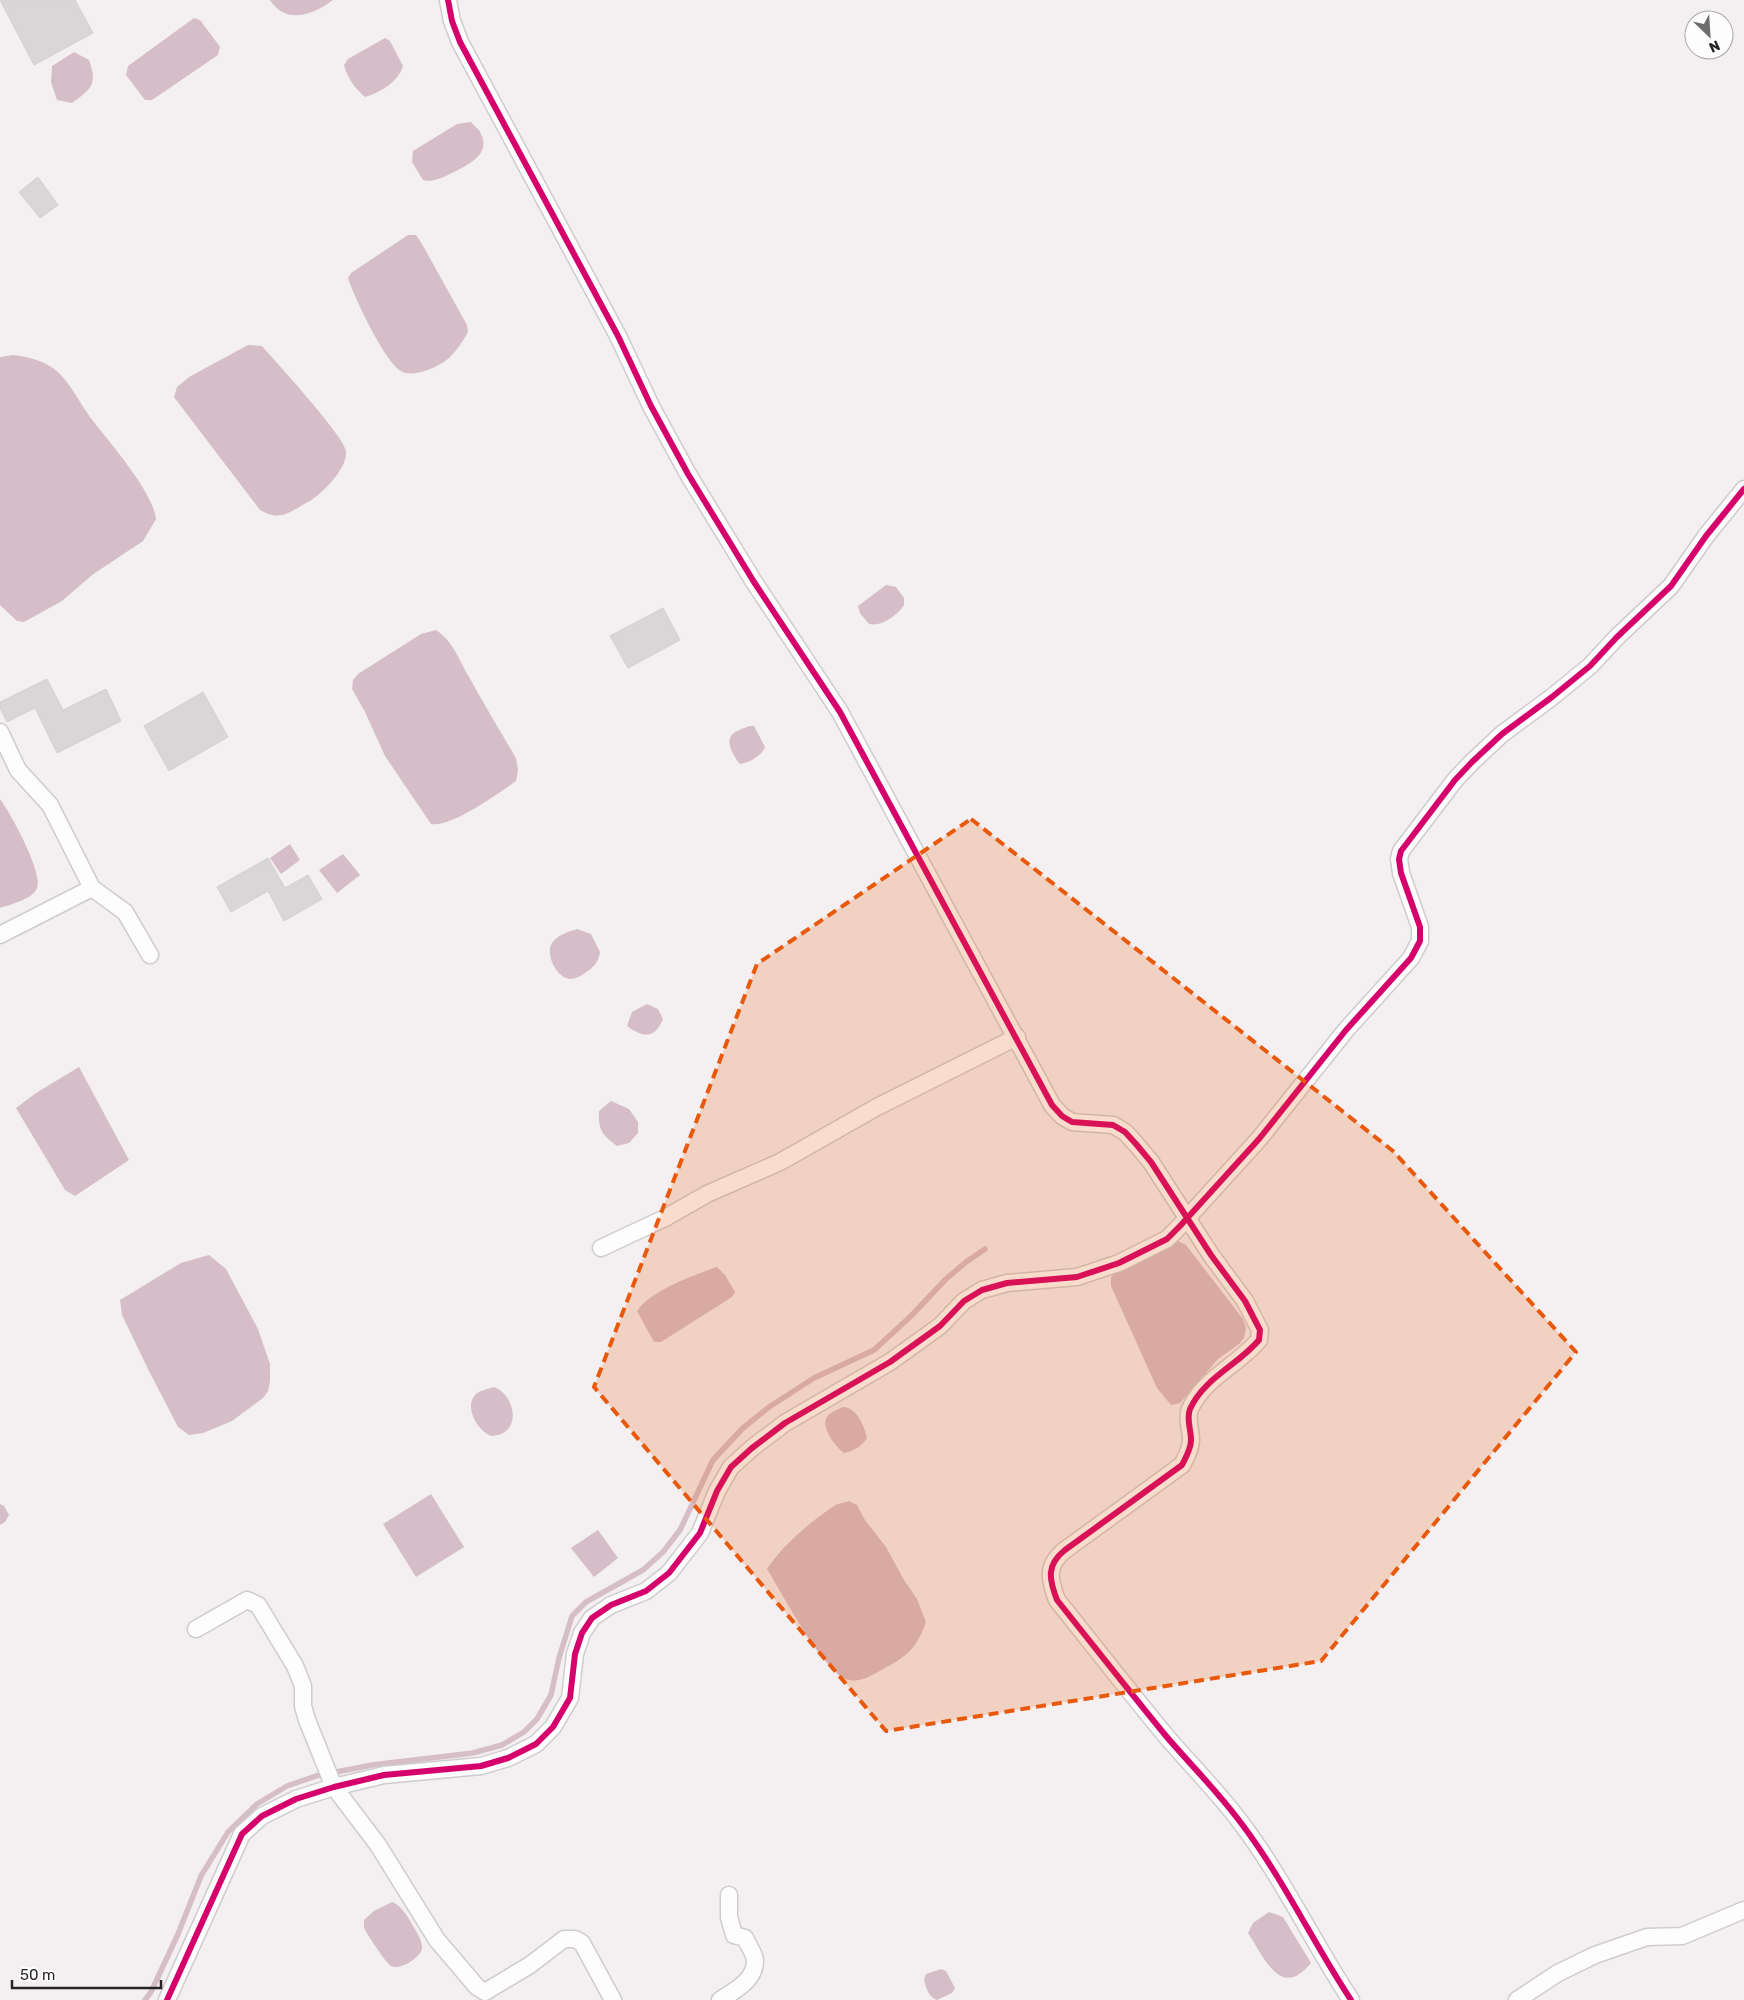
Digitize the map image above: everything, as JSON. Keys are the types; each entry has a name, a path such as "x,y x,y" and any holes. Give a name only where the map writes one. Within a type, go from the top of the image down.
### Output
{"street":[{"path":"448,0 452,21 460,42 618,336 651,406 688,474 754,582 840,712 919,862 1017,1037 1052,1104 1062,1116 1078,1123 1113,1125 1125,1132 1151,1162 1211,1255 1245,1301 1260,1330 1259,1340 1205,1386 1189,1411 1191,1440 1189,1453 1182,1465 1058,1555 1050,1577 1057,1600 1168,1738 1203,1776 1240,1821 1287,1893 1351,2000"},
{"path":"167,2000 242,1834 262,1816 296,1799 334,1786 384,1775 481,1766 508,1758 536,1744 553,1727 570,1698 575,1654 582,1633 592,1618 611,1605 646,1591 670,1573 700,1533 717,1491 731,1467 752,1448 785,1423 890,1362 940,1326 964,1301 982,1290 1007,1283 1078,1277 1119,1264 1167,1239 1259,1139 1346,1030 1411,958 1420,941 1420,927 1401,873 1399,859 1401,851 1445,793 1472,762 1502,734 1590,666 1617,637 1671,586 1706,536 1744,489"},
{"path":"0,732 18,770 50,805 92,888 125,912 150,955"},
{"path":"0,935 92,888"},
{"path":"601,1248 665,1218 707,1194 780,1162 877,1107 1017,1037"},
{"path":"196,1629 247,1600 258,1605 295,1666 303,1686 303,1706 307,1720 334,1786 378,1845 437,1940 477,1987 485,1992 530,1965 564,1939 575,1939 582,1943 613,2000"},
{"path":"720,2000 744,1984 753,1970 755,1959 745,1938 734,1934 729,1917 729,1895"},
{"path":"1517,2000 1546,1980 1595,1955 1647,1937 1682,1936 1744,1910"}],"highlighted area":[{"path":"971,819 1393,1151 1576,1352 1321,1661 886,1731 594,1387 757,964"}],"shaded area":[{"path":"270,0 333,0 317,10 300,15 292,15 276,8"},
{"path":"194,18 200,20 220,47 218,55 152,100 145,100 126,75 128,66"},
{"path":"385,38 390,41 403,66 401,72 388,86 365,97 352,82 344,65 348,59"},
{"path":"74,52 89,60 93,81 88,90 72,103 57,100 51,82 52,66"},
{"path":"471,122 479,131 483,141 481,153 467,165 444,177 432,181 423,180 412,162 413,151 457,124"},
{"path":"408,235 416,235 422,244 467,325 468,332 446,361 427,370 412,373 401,371 387,355 363,313 348,278 351,273"},
{"path":"248,345 262,346 322,415 346,451 343,465 327,487 308,502 285,514 267,514 260,510 174,397 177,387 189,377"},
{"path":"13,355 32,358 59,373 139,481 153,508 156,519 143,541 92,575 62,601 24,622 17,621 0,605 0,357"},
{"path":"886,585 896,587 904,598 904,605 898,613 884,622 869,624 860,613 858,606"},
{"path":"436,630 442,634 455,651 516,758 518,770 516,781 487,801 450,821 431,824 385,756 352,689 353,680 358,674 421,634"},
{"path":"754,726 765,747 755,758 740,764 732,751 731,736 739,730"},
{"path":"0,799 25,843 36,870 38,881 37,888 31,896 0,908"},
{"path":"290,844 300,860 281,874 270,858"},
{"path":"343,854 360,875 337,893 319,870"},
{"path":"577,929 591,934 600,952 597,962 591,969 580,976 570,979 565,978 557,971 551,960 550,950 553,942 562,934"},
{"path":"647,1004 658,1009 663,1019 660,1026 652,1033 638,1033 627,1026 632,1012"},
{"path":"79,1067 129,1160 75,1196 65,1190 16,1108 36,1093"},
{"path":"611,1101 629,1109 638,1122 638,1133 629,1143 617,1146 608,1139 600,1128 599,1111"},
{"path":"1178,1241 1186,1245 1243,1319 1246,1328 1244,1338 1239,1344 1218,1359 1180,1403 1171,1405 1157,1388 1111,1286 1111,1277 1117,1271 1172,1242"},
{"path":"209,1255 226,1269 258,1329 270,1364 270,1381 268,1391 263,1398 232,1421 203,1433 189,1435 178,1427 148,1369 122,1315 120,1300 181,1263"},
{"path":"717,1267 725,1275 735,1292 732,1297 661,1342 654,1342 637,1311 643,1304 662,1290"},
{"path":"494,1387 502,1391 507,1398 513,1414 512,1422 508,1429 501,1434 491,1436 477,1424 471,1406 472,1400 477,1393"},
{"path":"843,1407 852,1410 856,1414 862,1423 867,1438 857,1448 844,1453 830,1438 825,1423 829,1415"},
{"path":"431,1494 464,1547 416,1577 383,1524"},
{"path":"849,1501 857,1505 865,1520 886,1547 917,1599 926,1622 919,1638 906,1655 872,1675 854,1681 839,1675 816,1649 767,1569 773,1560 807,1526 836,1505"},
{"path":"0,1504 4,1506 9,1515 5,1522 0,1525"},
{"path":"598,1530 618,1558 594,1577 571,1548"},
{"path":"392,1902 406,1915 419,1936 422,1946 420,1953 413,1960 399,1967 391,1966 372,1942 364,1928 364,1920 374,1911"},
{"path":"1269,1912 1283,1917 1311,1963 1291,1978 1282,1977 1267,1964 1248,1933 1253,1923"},
{"path":"941,1969 946,1971 955,1988 952,1993 937,2000 929,1994 924,1980 926,1974"}],"building":[{"path":"0,0 75,0 93,33 34,65"},
{"path":"38,177 58,205 40,218 19,192"},
{"path":"663,608 680,640 628,668 610,636"},
{"path":"47,679 63,710 106,689 121,721 57,753 35,708 7,722 0,708 0,702"},
{"path":"203,692 228,737 169,771 144,726"},
{"path":"268,858 285,888 308,875 322,899 284,921 268,891 231,912 217,887"}],"waterway":[{"path":"145,2000 151,1992 178,1934 201,1876 228,1832 257,1804 287,1786 316,1776 372,1765 473,1753 502,1745 524,1732 537,1719 551,1695 559,1658 572,1616 586,1602 643,1570 663,1552 680,1530 713,1460 742,1429 769,1407 814,1378 874,1350 911,1316 946,1279 985,1249"}],"cycle path":[{"path":"448,0 452,21 460,42 618,336 651,406 688,474 754,582 840,712 1052,1105 1062,1116 1072,1122 1113,1125 1125,1132 1151,1162 1211,1255 1245,1301 1260,1330 1259,1340 1251,1349 1212,1380 1196,1398 1189,1413 1190,1447 1182,1465 1065,1550 1052,1567 1051,1579 1057,1600 1166,1736 1230,1808 1254,1841 1351,2000"},
{"path":"167,2000 242,1834 262,1816 296,1799 334,1787 384,1775 481,1766 508,1758 536,1744 553,1727 570,1698 575,1654 582,1633 592,1618 611,1605 646,1591 669,1573 700,1533 717,1491 731,1467 752,1448 785,1423 890,1362 940,1326 964,1301 982,1290 1007,1283 1077,1277 1119,1263 1167,1239 1259,1139 1346,1030 1411,958 1420,941 1420,927 1401,873 1399,859 1401,851 1455,780 1502,734 1590,666 1617,637 1671,586 1706,536 1744,489"}]}
